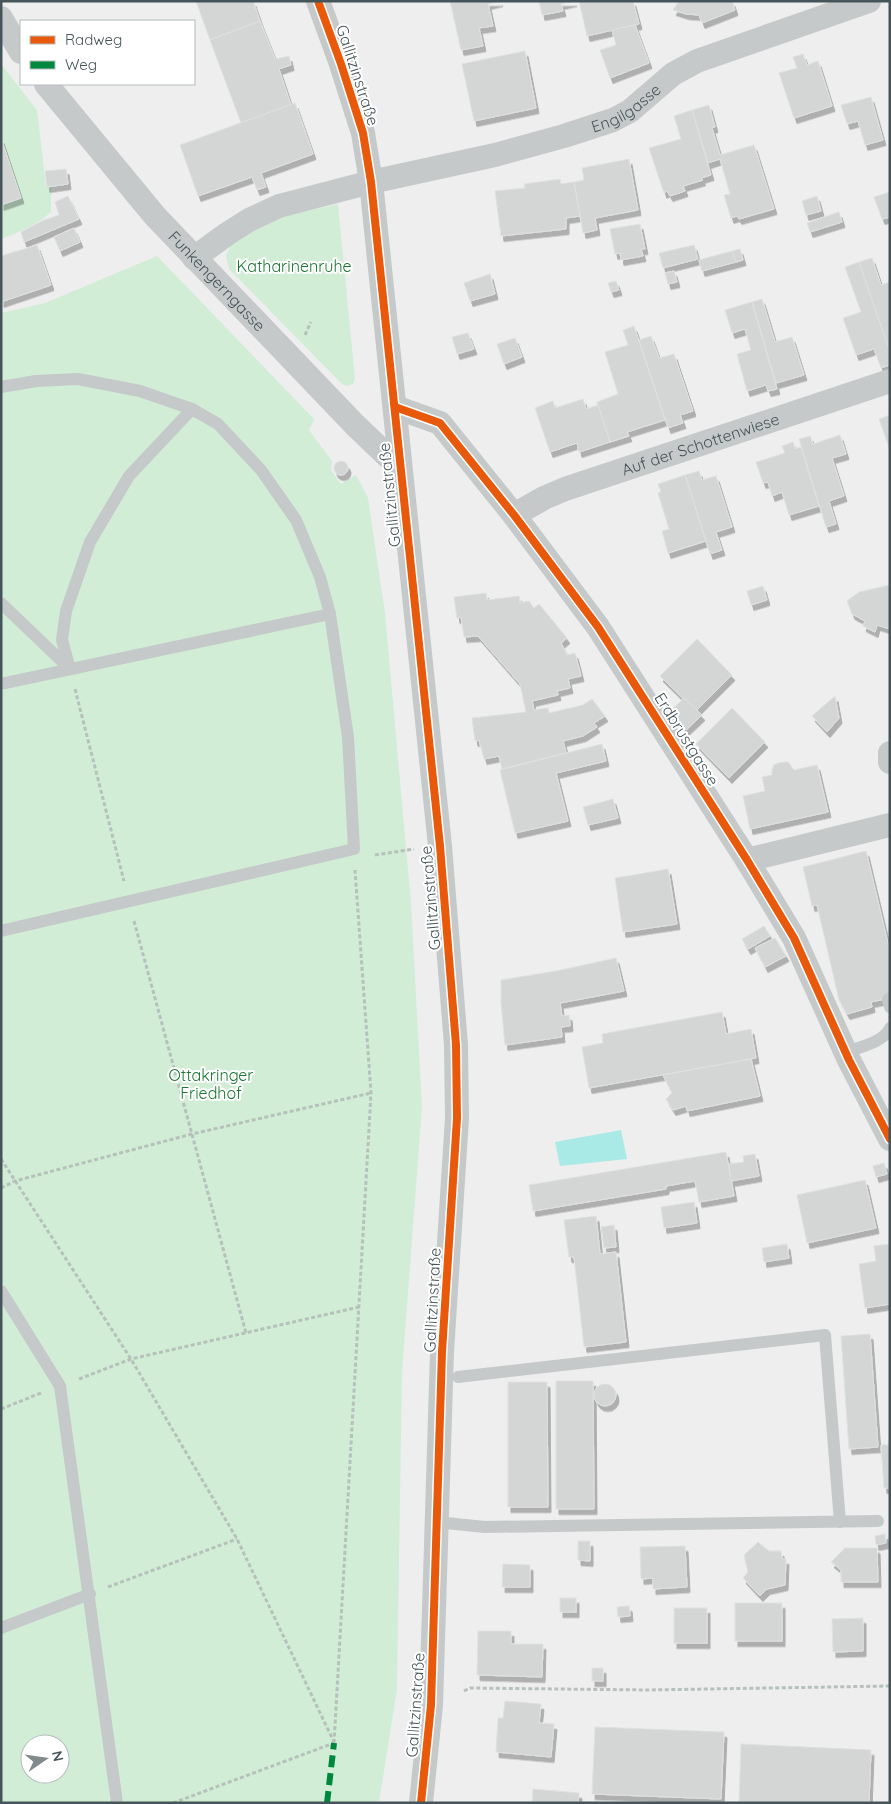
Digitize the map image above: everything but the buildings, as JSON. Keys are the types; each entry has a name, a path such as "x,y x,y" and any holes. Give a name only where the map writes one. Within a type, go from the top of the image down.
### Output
{"street":[{"name":"Engilgasse","path":"371,182 496,155 595,126 630,111 673,74 697,62 869,1"},
{"name":"Gallitzinstraße","path":"324,4 363,133 371,182 440,846 456,1045 457,1118 442,1352 431,1705 422,1803"},
{"path":"1,18 20,50"},
{"name":"Funkengerngasse","path":"47,85 154,216 355,425 400,468"},
{"path":"194,258 227,234 265,212 292,202 371,182"},
{"name":"Auf der Schottenwiese","path":"514,515 544,498 566,489 890,381"},
{"name":"Erdbrustgasse","path":"395,407 440,423 514,515 598,627 747,860 794,938 846,1052 890,1139"},
{"path":"890,752 890,762"},
{"path":"747,860 890,825"}],"lane":[{"path":"1,387 36,381 78,379 140,390 192,409 218,424 261,470 296,520 320,577 330,614 348,737 354,849 1,931"},
{"path":"70,669 62,640 66,611 90,542 129,476 192,409"},
{"path":"1,604 70,669"},
{"path":"1,684 330,614"},
{"path":"846,1052 879,1040 890,1028"},
{"path":"1,1291 60,1386 90,1594 117,1803"},
{"path":"458,1377 825,1335 840,1522"},
{"path":"436,1522 485,1527 878,1521"},
{"path":"1,1628 90,1594"}],"path":[{"path":"303,339 311,322"},
{"path":"70,669 129,902 246,1333"},
{"path":"334,1742 371,1093 354,849"},
{"path":"370,856 407,850"},
{"path":"1,1188 15,1180 192,1134 371,1093"},
{"path":"1,1159 132,1359 237,1539 334,1742"},
{"path":"1,1409 132,1359 359,1307"},
{"path":"90,1594 237,1539"},
{"path":"464,1691 470,1688 648,1690 890,1686"},
{"path":"173,1803 334,1742"}],"green space":[{"path":"1,64 37,110 46,186 51,187 51,212 28,228 1,239"},
{"name":"Katharinenruhe","path":"338,204 355,379 353,384 346,386 229,269 226,256 231,244 253,230 286,216"},
{"name":"Ottakringer Friedhof","path":"157,256 314,419 309,430 332,461 331,470 341,484 356,475 368,498 385,613 411,903 422,1107 402,1372 397,1689 379,1803 1,1803 1,313 45,303"}],"water":[{"path":"621,1130 627,1159 560,1166 555,1142"}],"marked path":[{"path":"327,1803 334,1743"}],"cycle path":[{"path":"318,1 363,133 371,182 440,846 456,1045 457,1118 442,1352 431,1705 421,1803"},
{"path":"395,407 440,423 514,515 598,627 747,860 794,938 849,1060 890,1139"}]}
